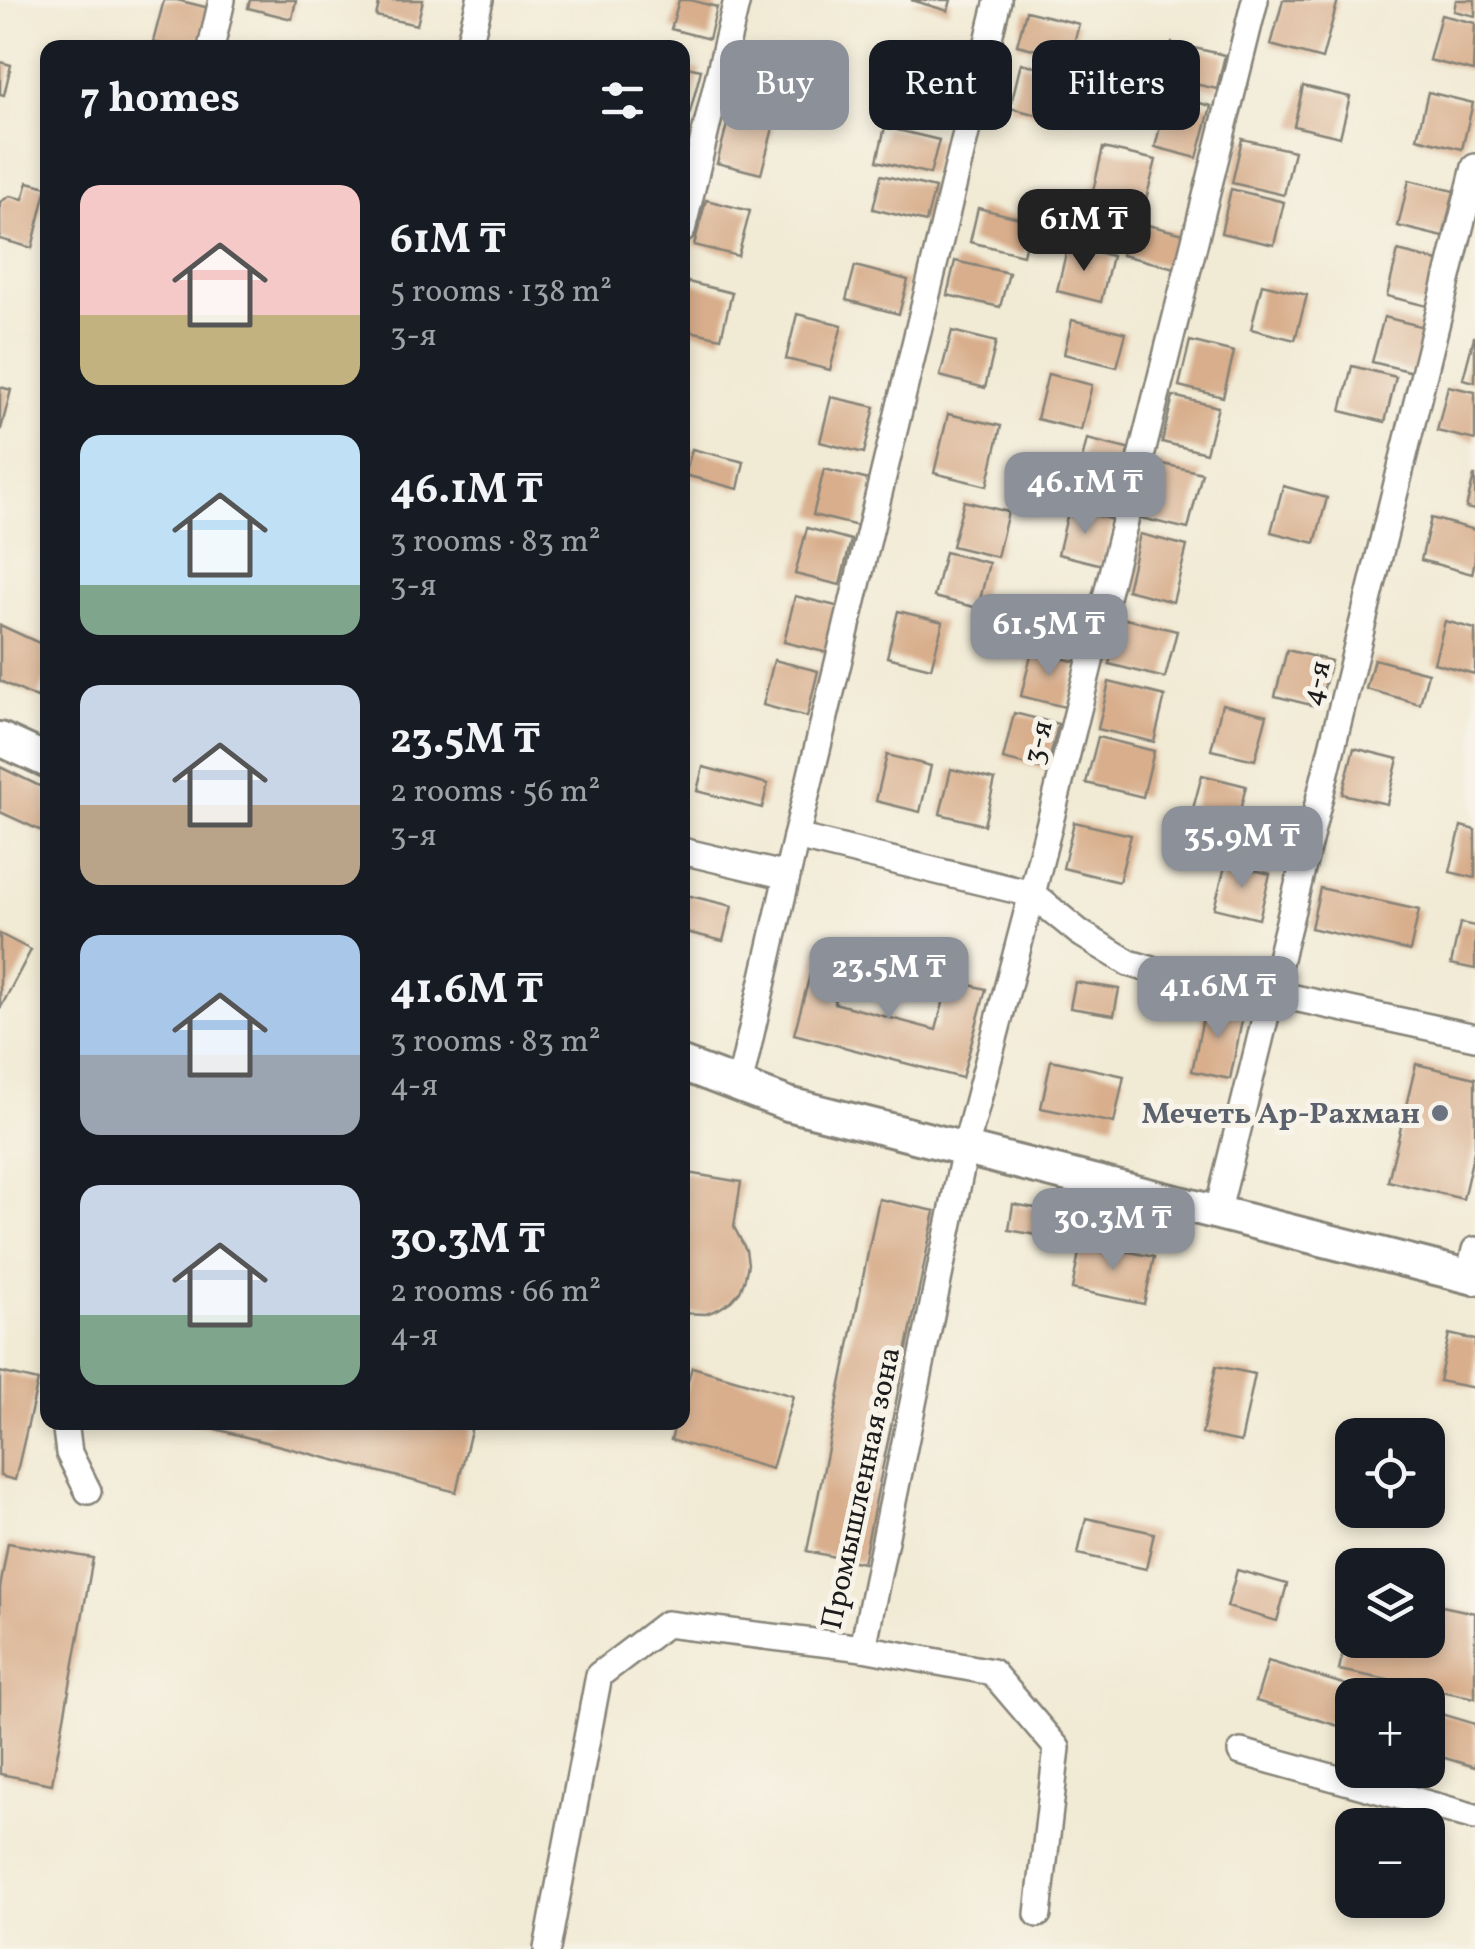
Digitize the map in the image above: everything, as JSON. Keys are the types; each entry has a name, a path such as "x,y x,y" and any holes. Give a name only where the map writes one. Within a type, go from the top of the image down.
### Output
{"street":[{"path":"213,40 222,0"},
{"path":"470,40 480,0"},
{"path":"690,197 737,0"},
{"path":"739,1086 998,0"},
{"name":"3-я","path":"965,1150 1255,0"},
{"name":"4-я","path":"1217,1214 1475,167"},
{"path":"0,739 40,754"},
{"path":"796,837 1032,894 1080,934 1129,963 1190,981 1271,993 1475,1036"},
{"path":"690,853 787,876"},
{"path":"690,1067 788,1104 965,1150 1217,1214 1473,1268"},
{"name":"Промышленная зона","path":"547,1949 599,1675 666,1624 863,1648 965,1150"},
{"path":"66,1430 69,1453 88,1491"},
{"path":"863,1648 992,1672 1057,1748 1038,1914"},
{"path":"1241,1752 1475,1817"}],"building":[{"path":"164,0 209,8 201,40 154,40"},
{"path":"250,0 296,0 292,19 248,8"},
{"path":"380,0 423,0 417,25 376,16"},
{"path":"679,0 717,7 709,39 671,29"},
{"path":"911,0 951,0 948,11"},
{"path":"1283,0 1338,0 1322,59 1271,45"},
{"path":"1456,0 1475,0 1475,16 1454,11"},
{"path":"1026,11 1079,24 1075,40 1032,40 1032,49 1017,45"},
{"path":"1441,15 1475,23 1473,71 1429,60"},
{"path":"1200,49 1225,55 1217,89 1200,85"},
{"path":"0,62 11,65 4,95 0,94"},
{"path":"1021,63 1032,66 1032,114 1012,108"},
{"path":"690,68 701,70 690,112"},
{"path":"1303,86 1350,97 1340,137 1294,126"},
{"path":"1428,92 1473,103 1462,149 1417,138"},
{"path":"1200,103 1211,106 1197,158 1155,147 1159,130 1200,130"},
{"path":"726,130 772,130 761,174 717,163"},
{"path":"884,130 939,140 930,174 877,161"},
{"path":"1242,139 1294,151 1284,195 1232,183"},
{"path":"1103,148 1156,160 1145,203 1093,191"},
{"path":"881,175 935,188 926,222 873,209"},
{"path":"1409,180 1454,191 1443,237 1398,226"},
{"path":"28,182 40,185 40,215 32,248 0,239 0,202 10,196 23,199"},
{"path":"1231,189 1284,202 1274,245 1221,233"},
{"path":"706,200 750,211 738,256 694,245"},
{"path":"978,208 1031,221 1023,255 970,242"},
{"path":"1131,221 1184,234 1175,268 1122,255"},
{"path":"1068,245 1112,256 1101,302 1057,291"},
{"path":"1398,251 1442,262 1431,307 1387,296"},
{"path":"955,261 1009,273 1000,307 947,295"},
{"path":"855,266 908,280 899,314 846,300"},
{"path":"690,282 732,293 721,338 690,331"},
{"path":"1262,284 1307,295 1295,340 1251,329"},
{"path":"797,314 842,325 830,370 786,359"},
{"path":"1384,317 1428,328 1417,373 1372,362"},
{"path":"1072,320 1126,333 1117,367 1064,354"},
{"path":"952,331 996,342 985,388 940,376"},
{"path":"1475,337 1475,382 1463,379"},
{"path":"1190,341 1234,352 1223,397 1179,386"},
{"path":"1352,366 1396,377 1385,422 1341,411"},
{"path":"1048,374 1092,385 1081,430 1037,419"},
{"path":"1448,386 1475,392 1475,440 1437,431"},
{"path":"0,387 11,390 1,429 0,429"},
{"path":"1173,396 1218,407 1206,453 1162,442"},
{"path":"831,397 875,407 864,453 820,442"},
{"path":"948,414 1001,426 987,486 934,473"},
{"path":"1087,439 1131,450 1120,495 1076,484"},
{"path":"692,449 744,462 738,489 690,476"},
{"path":"1155,462 1202,473 1188,529 1141,518"},
{"path":"824,469 869,480 858,526 813,515"},
{"path":"1475,476 1475,510 1466,508"},
{"path":"1283,486 1327,498 1315,543 1271,532"},
{"path":"964,501 1008,512 997,557 952,546"},
{"path":"1069,508 1113,520 1102,565 1058,554"},
{"path":"1431,518 1475,530 1472,574 1421,560"},
{"path":"807,528 851,540 840,585 795,574"},
{"path":"1140,534 1187,546 1173,602 1127,590"},
{"path":"945,552 989,563 978,608 934,597"},
{"path":"795,596 840,607 828,653 784,642"},
{"path":"898,611 943,622 931,668 887,657"},
{"path":"1121,618 1177,631 1165,678 1109,664"},
{"path":"1445,621 1475,629 1475,674 1434,663"},
{"path":"0,625 40,643 40,692 37,698 0,681"},
{"path":"1287,650 1331,661 1319,707 1275,696"},
{"path":"1032,651 1077,662 1065,707 1021,696"},
{"path":"1374,659 1428,673 1420,704 1366,689"},
{"path":"774,660 818,671 807,717 763,705"},
{"path":"1109,682 1165,696 1154,742 1098,729"},
{"path":"1222,704 1267,715 1255,760 1211,750"},
{"path":"1014,713 1058,724 1047,770 1003,759"},
{"path":"1098,737 1154,751 1143,797 1086,783"},
{"path":"1354,748 1398,759 1387,804 1342,794"},
{"path":"887,755 931,766 920,812 876,801"},
{"path":"0,767 40,786 40,830 0,812"},
{"path":"703,767 768,784 762,808 697,791"},
{"path":"951,769 995,780 984,825 940,814"},
{"path":"1202,775 1246,786 1235,831 1190,820"},
{"path":"1074,822 1131,835 1119,882 1063,868"},
{"path":"1461,826 1475,830 1475,878 1450,872"},
{"path":"1226,863 1270,874 1259,919 1214,908"},
{"path":"1320,888 1419,910 1410,951 1311,928"},
{"path":"690,896 732,906 723,941 690,933"},
{"path":"1460,923 1475,926 1475,969 1451,964"},
{"path":"0,934 31,950 0,1009"},
{"path":"818,945 847,953 834,1003 936,1030 949,980 986,989 962,1078 794,1034"},
{"path":"1075,982 1119,989 1114,1015 1070,1008"},
{"path":"1206,1003 1244,1011 1230,1079 1192,1071"},
{"path":"1051,1060 1124,1076 1114,1123 1041,1108"},
{"name":"Мечеть Ар-Рахман","path":"1416,1064 1475,1078 1475,1147 1463,1199 1388,1181"},
{"path":"690,1173 741,1182 734,1227 746,1250 745,1278 731,1301 706,1314 690,1313"},
{"path":"879,1199 935,1211 863,1563 807,1551"},
{"path":"1013,1204 1057,1212 1053,1238 1009,1230"},
{"path":"1081,1242 1154,1257 1144,1304 1072,1289"},
{"path":"1449,1334 1475,1340 1475,1388 1439,1381"},
{"path":"1216,1366 1255,1374 1241,1442 1202,1434"},
{"path":"692,1367 793,1396 772,1469 671,1440 674,1430 690,1430"},
{"path":"0,1372 38,1381 15,1480 0,1476"},
{"path":"220,1430 471,1430 456,1492"},
{"path":"1086,1518 1154,1533 1146,1569 1078,1554"},
{"path":"8,1543 93,1558 52,1784 0,1774 0,1588"},
{"path":"1237,1570 1287,1584 1277,1621 1227,1607"},
{"path":"1445,1607 1475,1613 1475,1698 1445,1692 1445,1678 1378,1678 1339,1670 1342,1658 1445,1658"},
{"path":"1268,1661 1335,1681 1335,1725 1256,1701"},
{"path":"1445,1715 1475,1724 1475,1767 1445,1758"}],"place":[{"name":"Мечеть Ар-Рахман","path":"1440,1113"}]}
